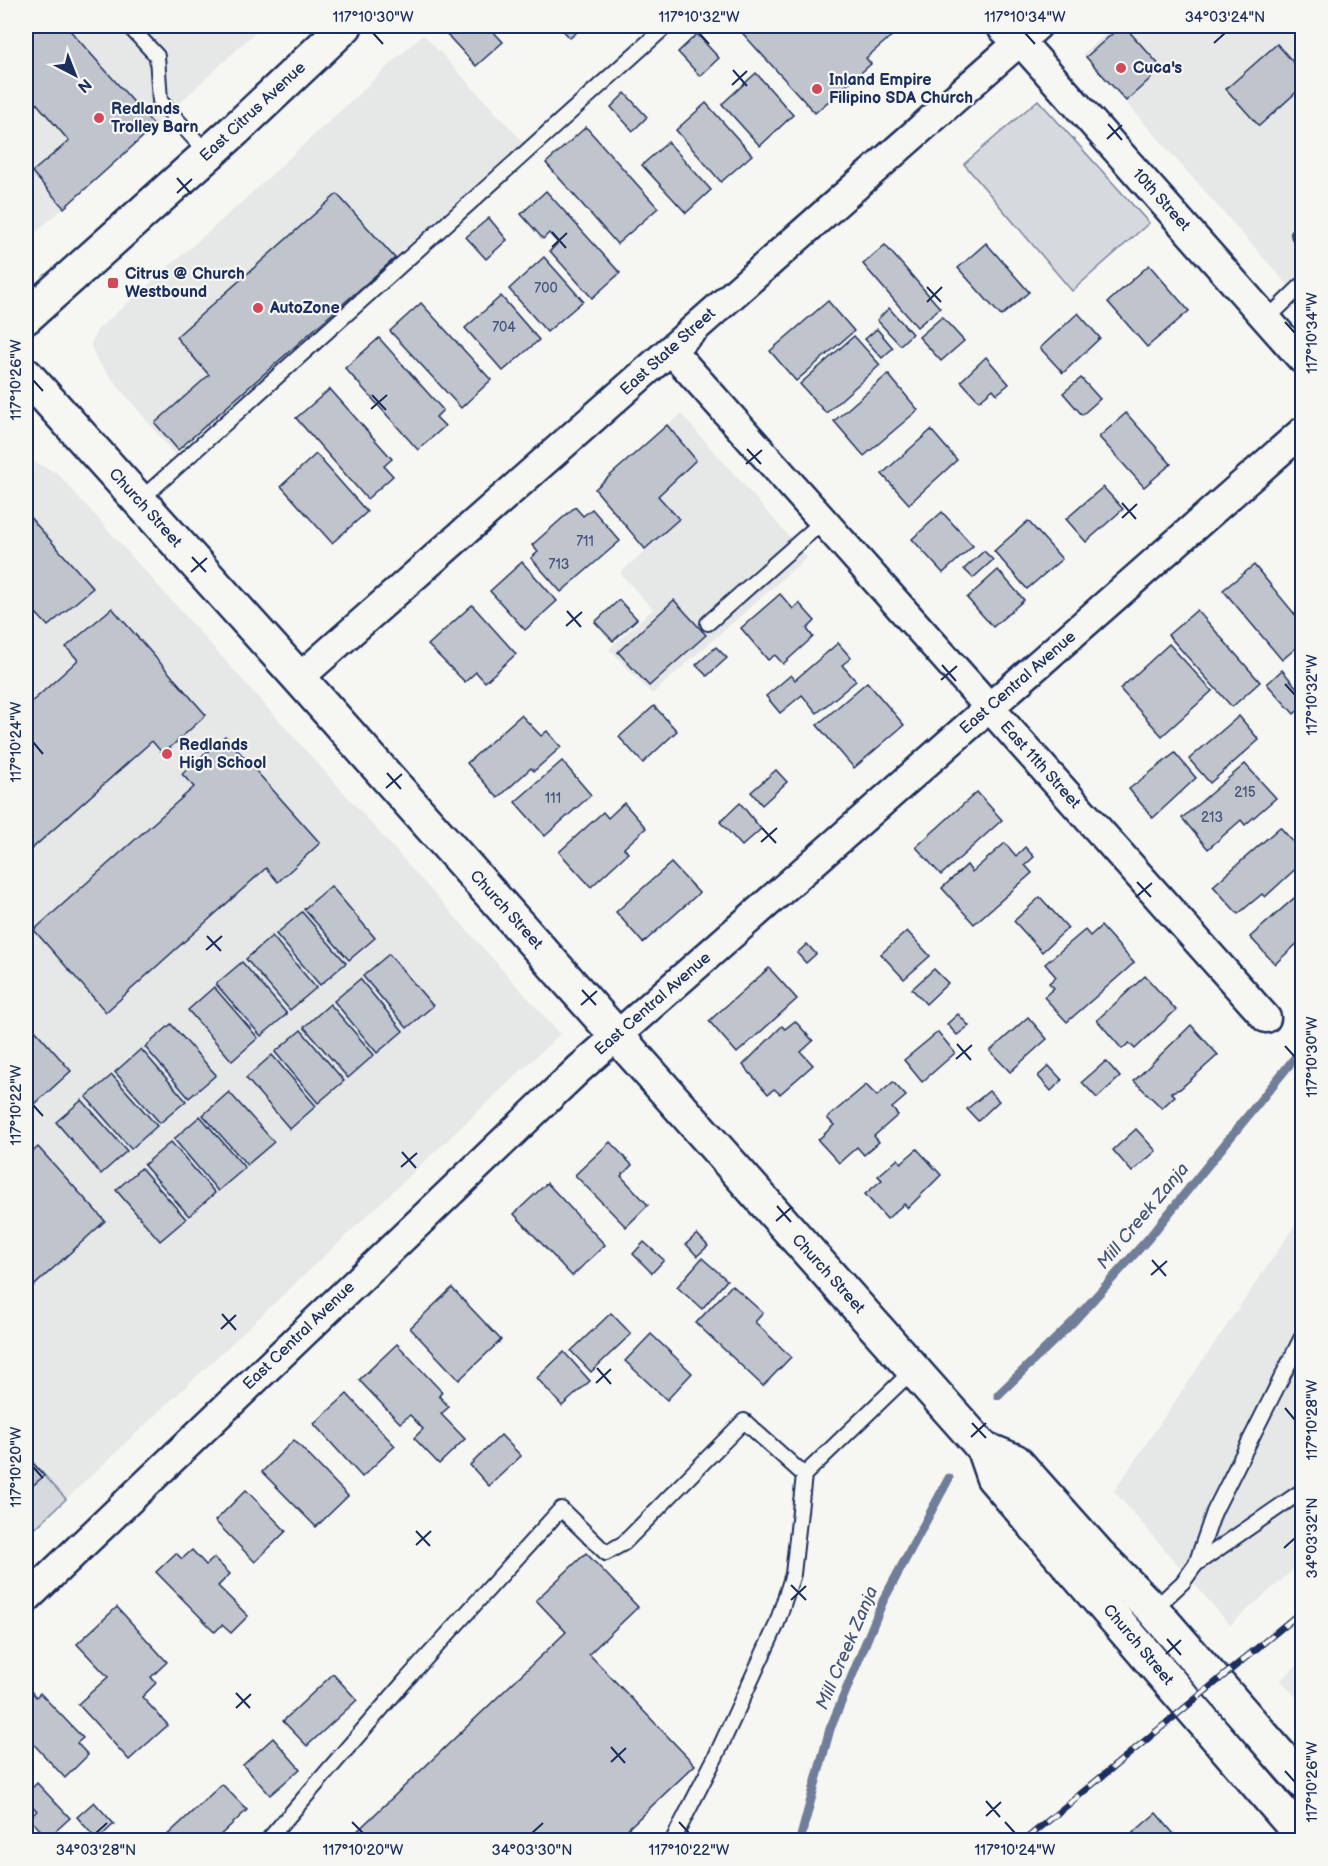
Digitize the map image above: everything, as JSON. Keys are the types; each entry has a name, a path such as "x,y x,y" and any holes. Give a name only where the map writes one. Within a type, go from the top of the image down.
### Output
{"street":[{"name":"East Citrus Avenue","path":"26,316 208,153 345,26"},
{"name":"10th Street","path":"1020,31 1302,359"},
{"name":"East State Street","path":"300,678 671,350 1020,31"},
{"name":"East 11th Street","path":"671,350 1266,1018"},
{"name":"Church Street","path":"26,375 300,678 983,1448 993,1477 1302,1836"},
{"name":"East Central Avenue","path":"26,1599 465,1176 617,1035 1302,432"},
{"name":"Church Street","path":"983,1448 1015,1461 1097,1553 1153,1610 1302,1781"}],"lane":[{"path":"129,26 157,56 160,101 208,153"},
{"path":"139,501 666,26"},
{"path":"1267,319 1302,285"},
{"path":"708,623 822,522"},
{"path":"1196,1564 1214,1512 1302,1336"},
{"path":"674,1840 776,1626 793,1574 804,1475 914,1370"},
{"path":"268,1840 407,1679 561,1509 606,1553 624,1543 744,1421 804,1475"},
{"path":"1153,1610 1182,1582 1196,1564 1302,1491"}],"shaded area":[{"path":"26,26 262,26 155,126 26,241"},
{"path":"1115,26 1302,26 1302,301 1083,54"},
{"path":"423,34 523,142 175,455 96,359 91,345 97,330 241,203"},
{"path":"1038,100 1149,223 1072,291 964,164"},
{"path":"681,414 807,557 652,694 609,649 653,609 620,573 649,547 596,487"},
{"name":"Redlands High School","path":"26,458 57,473 560,1034 26,1537"},
{"path":"1302,1215 1302,1562 1230,1625 1114,1491"},
{"path":"26,1455 66,1499 26,1537"},
{"path":"1302,1661 1302,1704 1281,1680"}],"building":[{"name":"Redlands Trolley Barn","path":"26,26 66,26 155,126 64,208 32,172 69,141 26,91"},
{"path":"446,26 488,26 503,42 476,66 442,29"},
{"path":"559,26 584,26 570,38"},
{"name":"Inland Empire Filipino SDA Church","path":"736,26 796,26 798,28 801,26 903,26 866,58 871,64 815,113"},
{"path":"1121,26 1124,26 1162,68 1126,101 1086,57"},
{"path":"1232,26 1281,26 1280,30 1231,30"},
{"path":"697,34 719,58 700,76 678,52"},
{"path":"1277,44 1302,72 1302,87 1259,126 1226,89"},
{"path":"756,73 793,115 760,146 722,104"},
{"path":"625,93 647,117 633,131 611,107"},
{"path":"706,103 752,155 721,182 676,130"},
{"path":"586,127 658,208 617,244 546,163"},
{"path":"668,142 711,190 686,213 642,165"},
{"path":"546,191 620,273 592,298 550,251 558,243 549,233 543,239 521,214"},
{"path":"337,194 395,258 178,450 155,423 209,375 176,337"},
{"path":"489,218 507,240 486,259 466,237"},
{"path":"986,243 1029,292 1001,316 958,268"},
{"path":"885,245 940,308 917,327 863,264"},
{"path":"544,257 583,301 547,332 509,289"},
{"path":"1149,265 1189,311 1147,347 1108,302"},
{"path":"501,296 539,340 503,371 465,328"},
{"path":"828,301 854,331 796,381 770,351"},
{"path":"421,303 491,380 461,408 390,331"},
{"path":"889,308 912,334 900,345 877,320"},
{"path":"1078,313 1100,338 1063,373 1040,348"},
{"path":"942,317 964,341 941,361 919,337"},
{"path":"877,329 893,348 882,358 865,339"},
{"path":"854,336 880,365 826,413 800,384"},
{"path":"379,338 443,410 436,417 445,426 418,450 345,368"},
{"path":"986,357 1009,384 997,394 993,389 979,401 961,381"},
{"path":"888,374 918,410 864,456 834,421"},
{"path":"1081,378 1100,399 1082,415 1063,393"},
{"path":"330,389 392,459 384,466 393,476 367,499 296,418"},
{"path":"1126,413 1171,464 1144,487 1099,437"},
{"path":"667,425 696,460 658,496 679,519 645,549 595,489"},
{"path":"931,430 957,460 909,504 882,474"},
{"path":"316,454 367,512 332,543 281,486"},
{"path":"1103,487 1123,509 1086,542 1066,519"},
{"path":"575,507 583,516 592,509 620,541 561,592 531,558 538,552 532,545"},
{"path":"942,512 973,546 943,573 912,539"},
{"path":"26,513 93,588 48,626 37,614 26,624"},
{"path":"1028,521 1062,559 1027,589 994,551"},
{"path":"984,551 993,560 973,578 964,569"},
{"path":"522,562 557,601 525,630 490,591"},
{"path":"1254,565 1302,623 1302,643 1282,660 1223,590"},
{"path":"998,570 1024,600 993,627 967,598"},
{"path":"780,594 793,609 799,603 815,621 807,629 813,637 783,664 775,655 768,660 741,628"},
{"path":"619,600 637,619 613,641 595,622"},
{"path":"674,600 706,635 649,686 618,652"},
{"path":"472,605 516,654 485,682 476,672 465,682 428,645"},
{"path":"112,608 206,715 163,754 152,741 26,854 26,707 78,660 66,647"},
{"path":"1197,610 1260,682 1232,707 1168,635"},
{"path":"838,643 851,658 842,665 856,681 817,713 802,695 780,713 766,696 791,675 795,680"},
{"path":"1169,644 1212,691 1162,736 1120,689"},
{"path":"716,647 727,658 707,676 696,665"},
{"path":"1282,670 1302,694 1302,707 1294,714 1267,684"},
{"path":"867,682 904,725 854,768 817,725"},
{"path":"654,706 677,731 643,763 619,737"},
{"path":"521,715 541,736 547,731 561,747 534,771 531,768 498,798 467,763"},
{"path":"1239,716 1259,740 1210,783 1189,759"},
{"path":"225,736 320,843 278,882 266,868 106,1012 34,930 194,787 182,774"},
{"path":"1175,753 1196,778 1153,818 1129,789"},
{"path":"562,761 591,795 545,836 515,802"},
{"path":"1245,764 1276,798 1245,825 1241,820 1208,849 1182,818"},
{"path":"776,770 787,782 762,805 751,792"},
{"path":"977,792 1002,820 941,875 916,847"},
{"path":"624,803 646,828 624,848 628,853 591,887 559,852 603,812 608,818"},
{"path":"740,803 761,829 742,846 720,822"},
{"path":"1280,827 1302,852 1302,863 1265,897 1262,894 1238,914 1213,886"},
{"path":"1005,843 1016,856 1025,847 1034,857 1025,865 1032,873 974,924 942,888 967,865 972,872"},
{"path":"671,863 699,893 643,943 616,912"},
{"path":"331,886 375,938 349,960 304,909"},
{"path":"1300,893 1302,896 1302,939 1275,964 1250,937"},
{"path":"1040,897 1068,928 1042,952 1014,921"},
{"path":"302,912 346,963 320,985 276,934"},
{"path":"1101,926 1134,963 1067,1022 1044,997 1054,988 1049,983 1056,977 1045,964 1085,930 1090,936"},
{"path":"907,931 930,956 904,979 881,954"},
{"path":"272,936 316,988 290,1010 246,959"},
{"path":"807,944 816,954 806,963 797,953"},
{"path":"389,954 433,1006 407,1028 363,976"},
{"path":"242,962 287,1014 261,1036 216,984"},
{"path":"769,968 797,999 737,1053 709,1021"},
{"path":"934,969 948,983 926,1004 912,989"},
{"path":"1145,976 1176,1010 1135,1049 1129,1043 1122,1049 1097,1020"},
{"path":"360,979 403,1031 377,1053 334,1001"},
{"path":"214,987 258,1038 232,1061 188,1010"},
{"path":"330,1004 374,1055 348,1078 304,1027"},
{"path":"958,1014 969,1026 957,1035 947,1024"},
{"path":"1028,1017 1047,1039 1010,1072 990,1051"},
{"path":"26,1020 71,1071 26,1112"},
{"path":"795,1021 813,1041 801,1052 813,1065 780,1094 774,1089 768,1094 743,1065 782,1026 785,1029"},
{"path":"171,1024 216,1075 189,1098 145,1047"},
{"path":"1191,1025 1218,1055 1180,1089 1171,1092 1175,1096 1162,1108 1134,1081"},
{"path":"301,1030 344,1081 318,1103 275,1052"},
{"path":"938,1032 955,1053 922,1082 904,1060"},
{"path":"141,1049 186,1101 160,1123 115,1072"},
{"path":"272,1055 316,1106 290,1129 246,1078"},
{"path":"1106,1061 1120,1077 1097,1098 1082,1082"},
{"path":"1049,1066 1062,1080 1051,1091 1038,1076"},
{"path":"112,1075 157,1126 131,1149 86,1097"},
{"path":"893,1082 906,1096 892,1108 898,1115 874,1136 879,1142 864,1155 857,1147 839,1163 818,1140 834,1125 827,1118 866,1085 877,1096"},
{"path":"989,1091 999,1101 978,1121 967,1109"},
{"path":"229,1092 274,1142 247,1165 203,1115"},
{"path":"82,1100 127,1151 101,1174 56,1122"},
{"path":"200,1116 245,1168 218,1191 174,1139"},
{"path":"1136,1129 1156,1151 1132,1172 1113,1150"},
{"path":"171,1142 215,1193 189,1216 144,1165"},
{"path":"610,1142 632,1165 621,1176 648,1205 626,1227 575,1175"},
{"path":"38,1147 105,1221 26,1293 26,1158"},
{"path":"917,1149 941,1175 908,1208 904,1204 887,1219 865,1194 882,1180 878,1176 898,1159 901,1163"},
{"path":"141,1168 186,1219 160,1241 116,1190"},
{"path":"547,1183 605,1245 572,1276 514,1214"},
{"path":"697,1234 708,1246 697,1256 686,1244"},
{"path":"644,1242 664,1260 652,1273 633,1254"},
{"path":"702,1258 727,1280 702,1309 677,1287"},
{"path":"732,1285 763,1313 755,1322 791,1357 763,1386 696,1323"},
{"path":"452,1288 501,1340 459,1380 410,1328"},
{"path":"611,1313 631,1334 591,1372 571,1351"},
{"path":"651,1334 692,1373 667,1400 625,1361"},
{"path":"397,1344 442,1392 439,1396 449,1407 441,1414 465,1439 439,1464 414,1438 423,1429 410,1415 400,1423 359,1380"},
{"path":"564,1352 590,1381 562,1406 537,1378"},
{"path":"347,1394 395,1446 362,1477 314,1424"},
{"path":"501,1435 521,1456 489,1486 470,1465"},
{"path":"294,1440 348,1496 316,1527 262,1472"},
{"path":"26,1455 44,1476 31,1487 26,1482"},
{"path":"246,1490 286,1531 255,1562 215,1521"},
{"path":"192,1550 206,1565 214,1558 230,1574 218,1586 248,1616 231,1633 222,1625 215,1632 156,1572 176,1553 182,1559"},
{"path":"586,1553 638,1607 589,1654 695,1765 616,1840 348,1840 566,1632 536,1600"},
{"path":"117,1607 167,1662 151,1677 156,1683 142,1697 168,1725 129,1760 78,1704 108,1677 77,1644"},
{"path":"333,1674 357,1700 307,1746 283,1721"},
{"path":"29,1689 36,1697 40,1693 83,1738 77,1743 88,1755 65,1778 26,1736 26,1693"},
{"path":"273,1738 300,1769 270,1795 243,1765"},
{"path":"37,1783 70,1818 48,1838 29,1818 37,1811 26,1799 26,1794"},
{"path":"222,1784 247,1810 215,1840 162,1840"},
{"path":"94,1802 114,1824 97,1840 77,1817"},
{"path":"1156,1813 1179,1840 1125,1840"}],"waterway":[{"name":"Mill Creek Zanja","path":"998,1395 1073,1322 1148,1239 1302,1049"},
{"name":"Mill Creek Zanja","path":"800,1840 830,1729 883,1601 949,1478"}],"railway":[{"path":"1025,1840 1302,1611"}],"place":[{"name":"Cuca's","path":"1121,68"},
{"name":"Inland Empire Filipino SDA Church","path":"817,89"},
{"name":"Redlands Trolley Barn","path":"99,118"},
{"name":"Citrus @ Church Westbound","path":"113,283"},
{"name":"AutoZone","path":"258,308"},
{"name":"Redlands High School","path":"167,754"}]}
